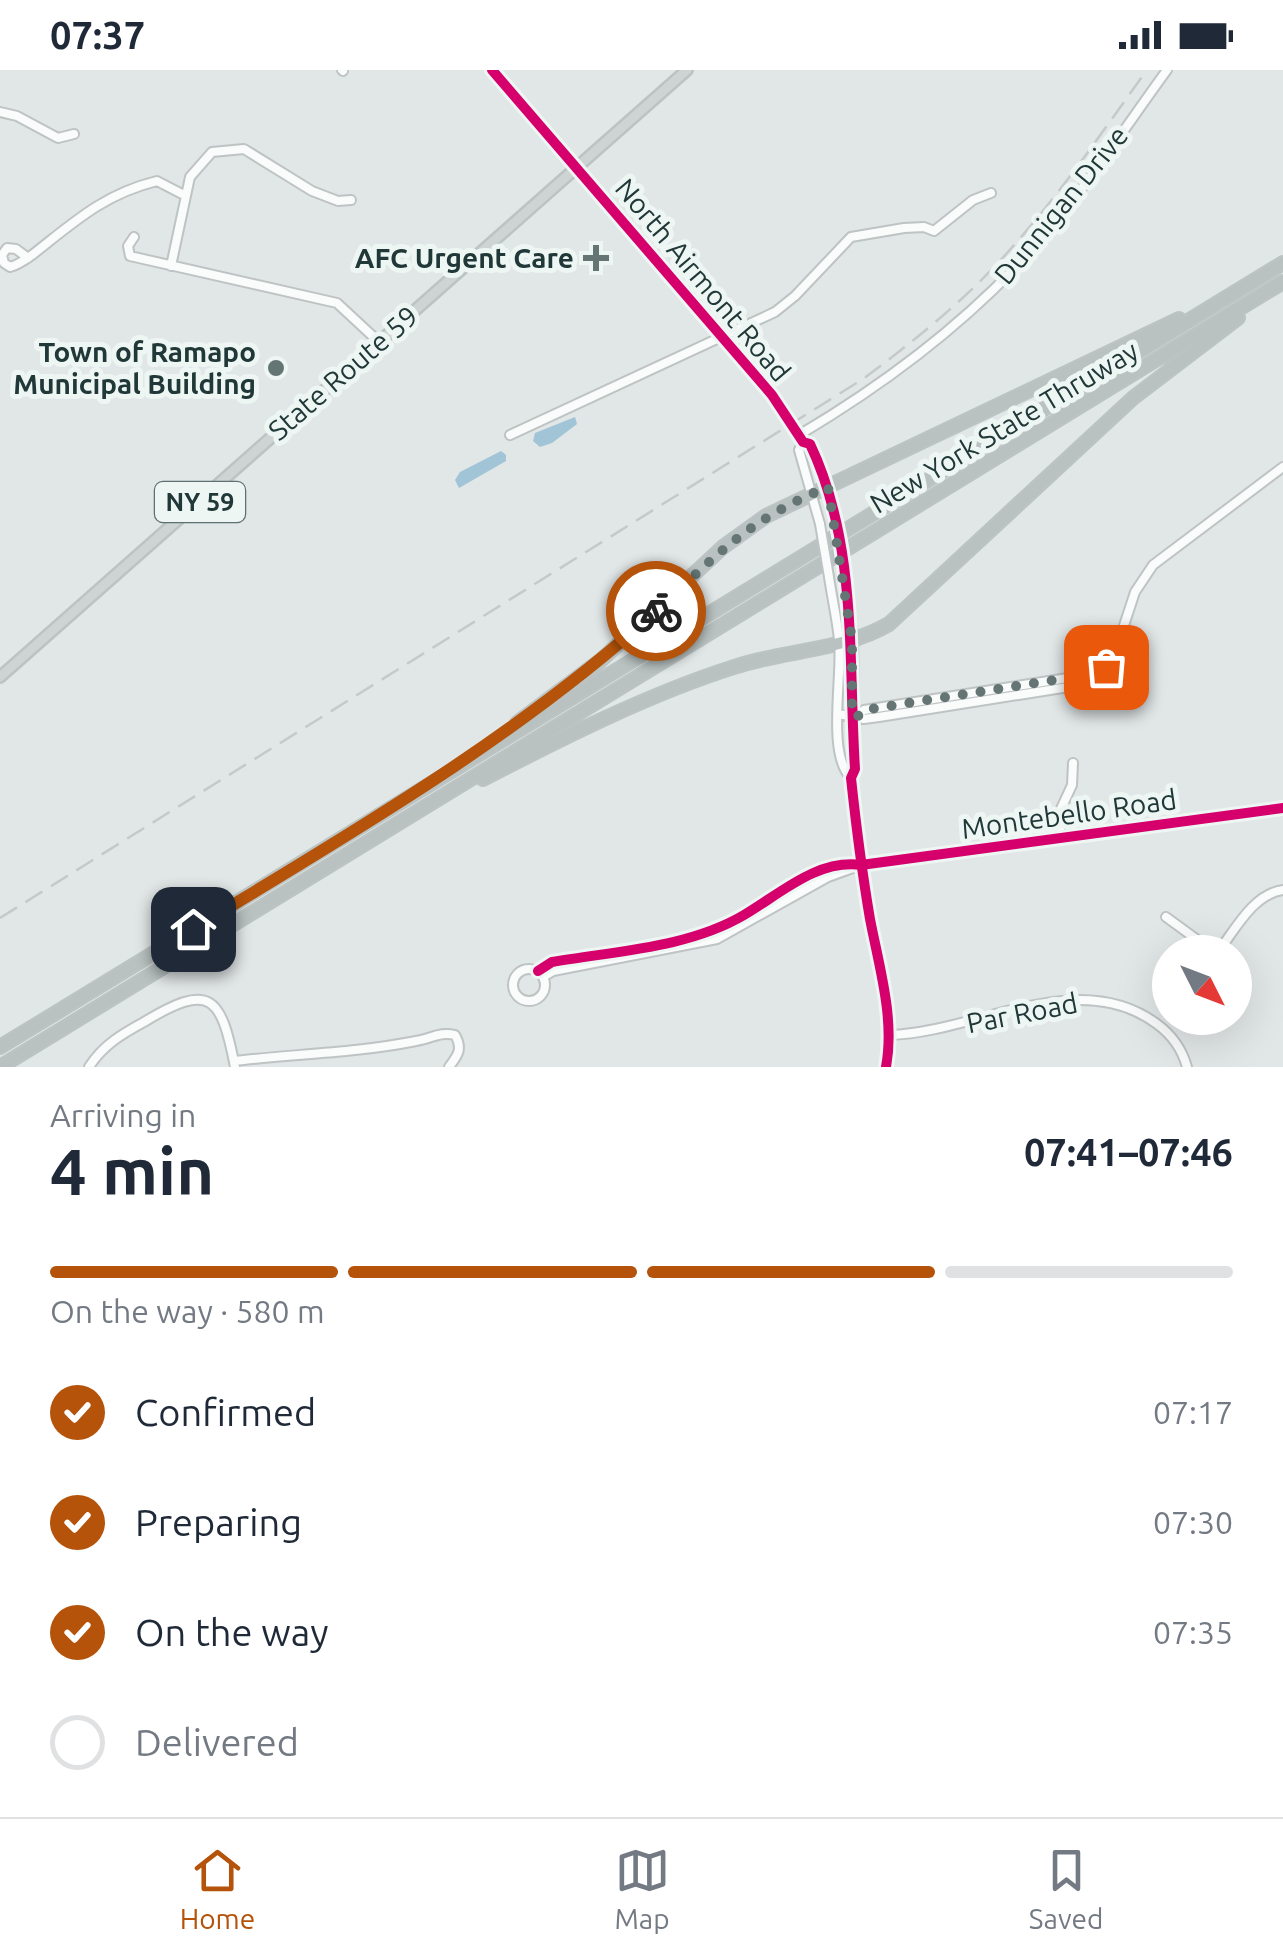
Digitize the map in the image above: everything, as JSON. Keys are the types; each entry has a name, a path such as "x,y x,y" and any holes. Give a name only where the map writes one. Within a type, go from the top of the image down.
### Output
{"highway":[{"name":"New York State Thruway","path":"0,1047 1283,263"},
{"path":"381,814 578,679 736,537 780,508 1126,346 1264,275"},
{"name":"New York State Thruway","path":"0,1066 1283,285"},
{"path":"390,828 542,749 694,681 776,655 846,641 878,630 898,617 1142,390 1283,285"}],"main road":[{"name":"State Route 59","path":"0,677 687,70"}],"street":[{"name":"North Airmont Road","path":"492,70 772,394 801,438 810,444 828,487 844,570 846,641 855,715 855,768 850,778 888,1036 886,1067"},
{"name":"Dunnigan Drive","path":"801,438 904,368 984,299 1044,234 1167,70"},
{"path":"0,112 17,116 58,138 74,134"},
{"path":"171,266 190,178 212,152 244,148 312,190 338,201 351,200"},
{"path":"28,258 89,210 126,188 157,180 184,195"},
{"path":"510,435 775,312 850,237 904,228 934,231 973,200 991,192"},
{"path":"134,237 128,246 130,256 338,303 379,342"},
{"name":"North Airmont Road","path":"801,438 798,450 820,524 846,641 838,714 842,770 850,778"},
{"path":"838,714 864,719 880,717 1075,686 1094,676 1113,659 1135,592 1153,565 1283,467"},
{"path":"1062,838 1059,812 1072,785 1073,763"},
{"name":"Montebello Road","path":"541,974 552,962 612,956 716,935 815,872 836,864 861,865 1283,808"},
{"path":"1230,935 1260,899 1283,890"},
{"path":"1166,917 1192,935"},
{"path":"527,968 541,974 545,987 540,997 525,1001 516,995 512,984 518,972 527,968"},
{"path":"90,1067 115,1039 174,1004 196,998 210,1003 220,1014 234,1064 282,1055 324,1055 421,1041 444,1032 454,1035 460,1044 449,1067"},
{"name":"Par Road","path":"888,1036 924,1033 1057,1001 1120,1003 1152,1021"},
{"name":"Par Road","path":"1169,1035 1187,1067"},
{"path":"282,1055 282,1067"}],"water":[{"path":"575,417 577,424 552,443 540,447 533,441 535,433"},
{"path":"501,451 506,461 459,488 455,480 460,472"}],"railway":[{"path":"0,918 863,379 938,320 1007,253 1147,70"}],"cycle path":[{"path":"492,70 772,395 803,442 810,444 825,482 843,562 855,769 851,778 887,1011 886,1067"},
{"path":"538,971 552,962 651,947 699,935 744,915 829,867 1283,808"}],"way so far":[{"path":"656,611 736,537 780,508 828,487 852,640 852,715 1074,677 1083,681 1106,667"}],"place":[{"name":"AFC Urgent Care","path":"596,258"},
{"name":"Town of Ramapo Municipal Building","path":"276,368"}],"route":[{"path":"193,929 381,814 538,708 600,662 656,611"}]}
